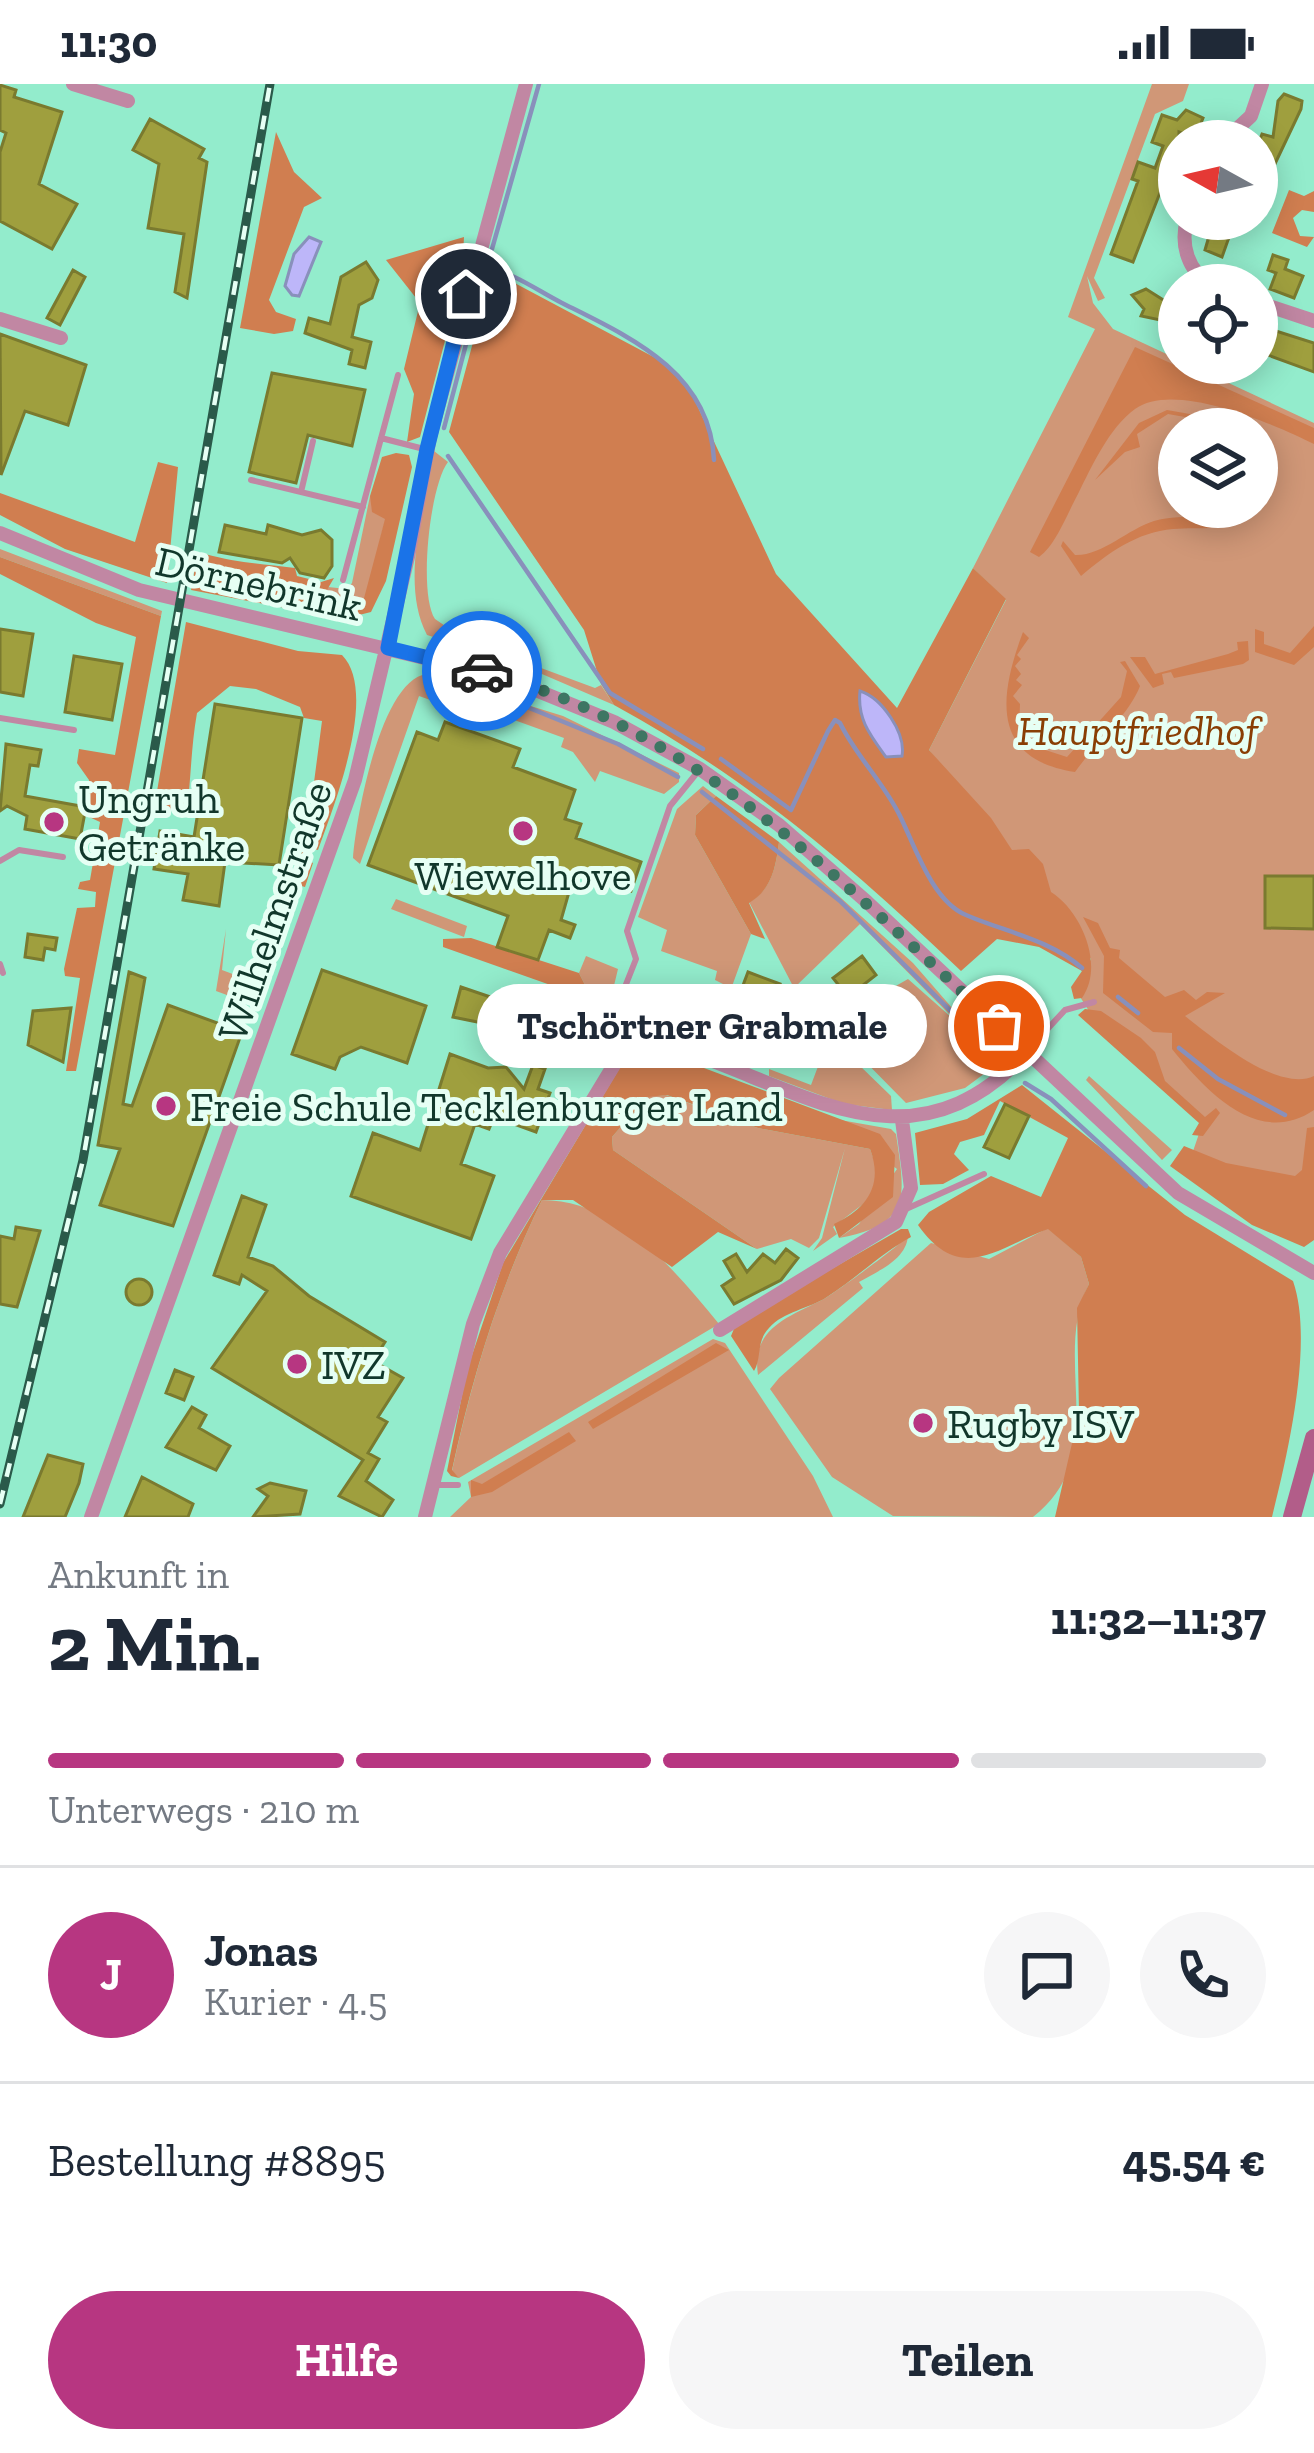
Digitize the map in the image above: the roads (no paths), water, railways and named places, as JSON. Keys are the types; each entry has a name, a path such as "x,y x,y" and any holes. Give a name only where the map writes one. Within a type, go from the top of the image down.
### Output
{"main road":[{"path":"1292,1517 1314,1438"}],"street":[{"path":"73,84 128,101"},
{"name":"Wilhelmstraße","path":"91,1517 340,824 388,648 427,449 526,84"},
{"path":"1247,120 1262,84"},
{"path":"1278,309 1314,321"},
{"path":"0,319 62,338"},
{"name":"Dörnebrink","path":"0,533 139,590 504,677 614,722 700,769 797,841 1178,1193 1314,1273"},
{"path":"424,1517 473,1324 500,1252 620,1055 646,1040 679,1048 830,1108 902,1120 974,1095 1027,1052"},
{"path":"720,1330 884,1231 905,1209 911,1188 902,1120"}],"lane":[{"path":"343,580 398,375"},
{"path":"381,438 427,449"},
{"path":"301,492 313,441"},
{"path":"250,480 363,506"},
{"path":"0,718 74,730"},
{"path":"614,1017 636,959 627,931 670,806 700,769"},
{"path":"0,862 19,850 62,857"},
{"path":"1027,1052 1065,1010 1094,1002"},
{"path":"905,1209 985,1174"},
{"path":"431,1485 458,1485"}],"waterway":[{"path":"492,249 539,84"},
{"path":"444,428 486,268 516,278 662,361 698,403 714,460"},
{"path":"448,456 610,693 703,749"},
{"path":"426,680 500,698"},
{"path":"517,703 618,744 678,777"},
{"path":"721,759 791,810 835,720 893,804 943,898 966,915 1041,943 1082,968"},
{"path":"702,792 840,901 976,1036"},
{"path":"1118,997 1138,1013"},
{"path":"986,1046 997,1056"},
{"path":"1179,1048 1218,1079 1285,1115"},
{"path":"1025,1083 1051,1099 1146,1186"}],"railway":[{"path":"0,1504 83,1160 270,84"}],"place":[{"name":"Ungruh Getränke","path":"54,822"},
{"name":"Wiewelhove","path":"523,831"},
{"name":"Tschörtner Grabmale","path":"999,1026"},
{"name":"Freie Schule Tecklenburger Land","path":"166,1106"},
{"name":"IVZ","path":"297,1364"},
{"name":"Rugby ISV","path":"923,1423"}],"park label":[{"name":"Hauptfriedhof","path":"1138,730"}]}
